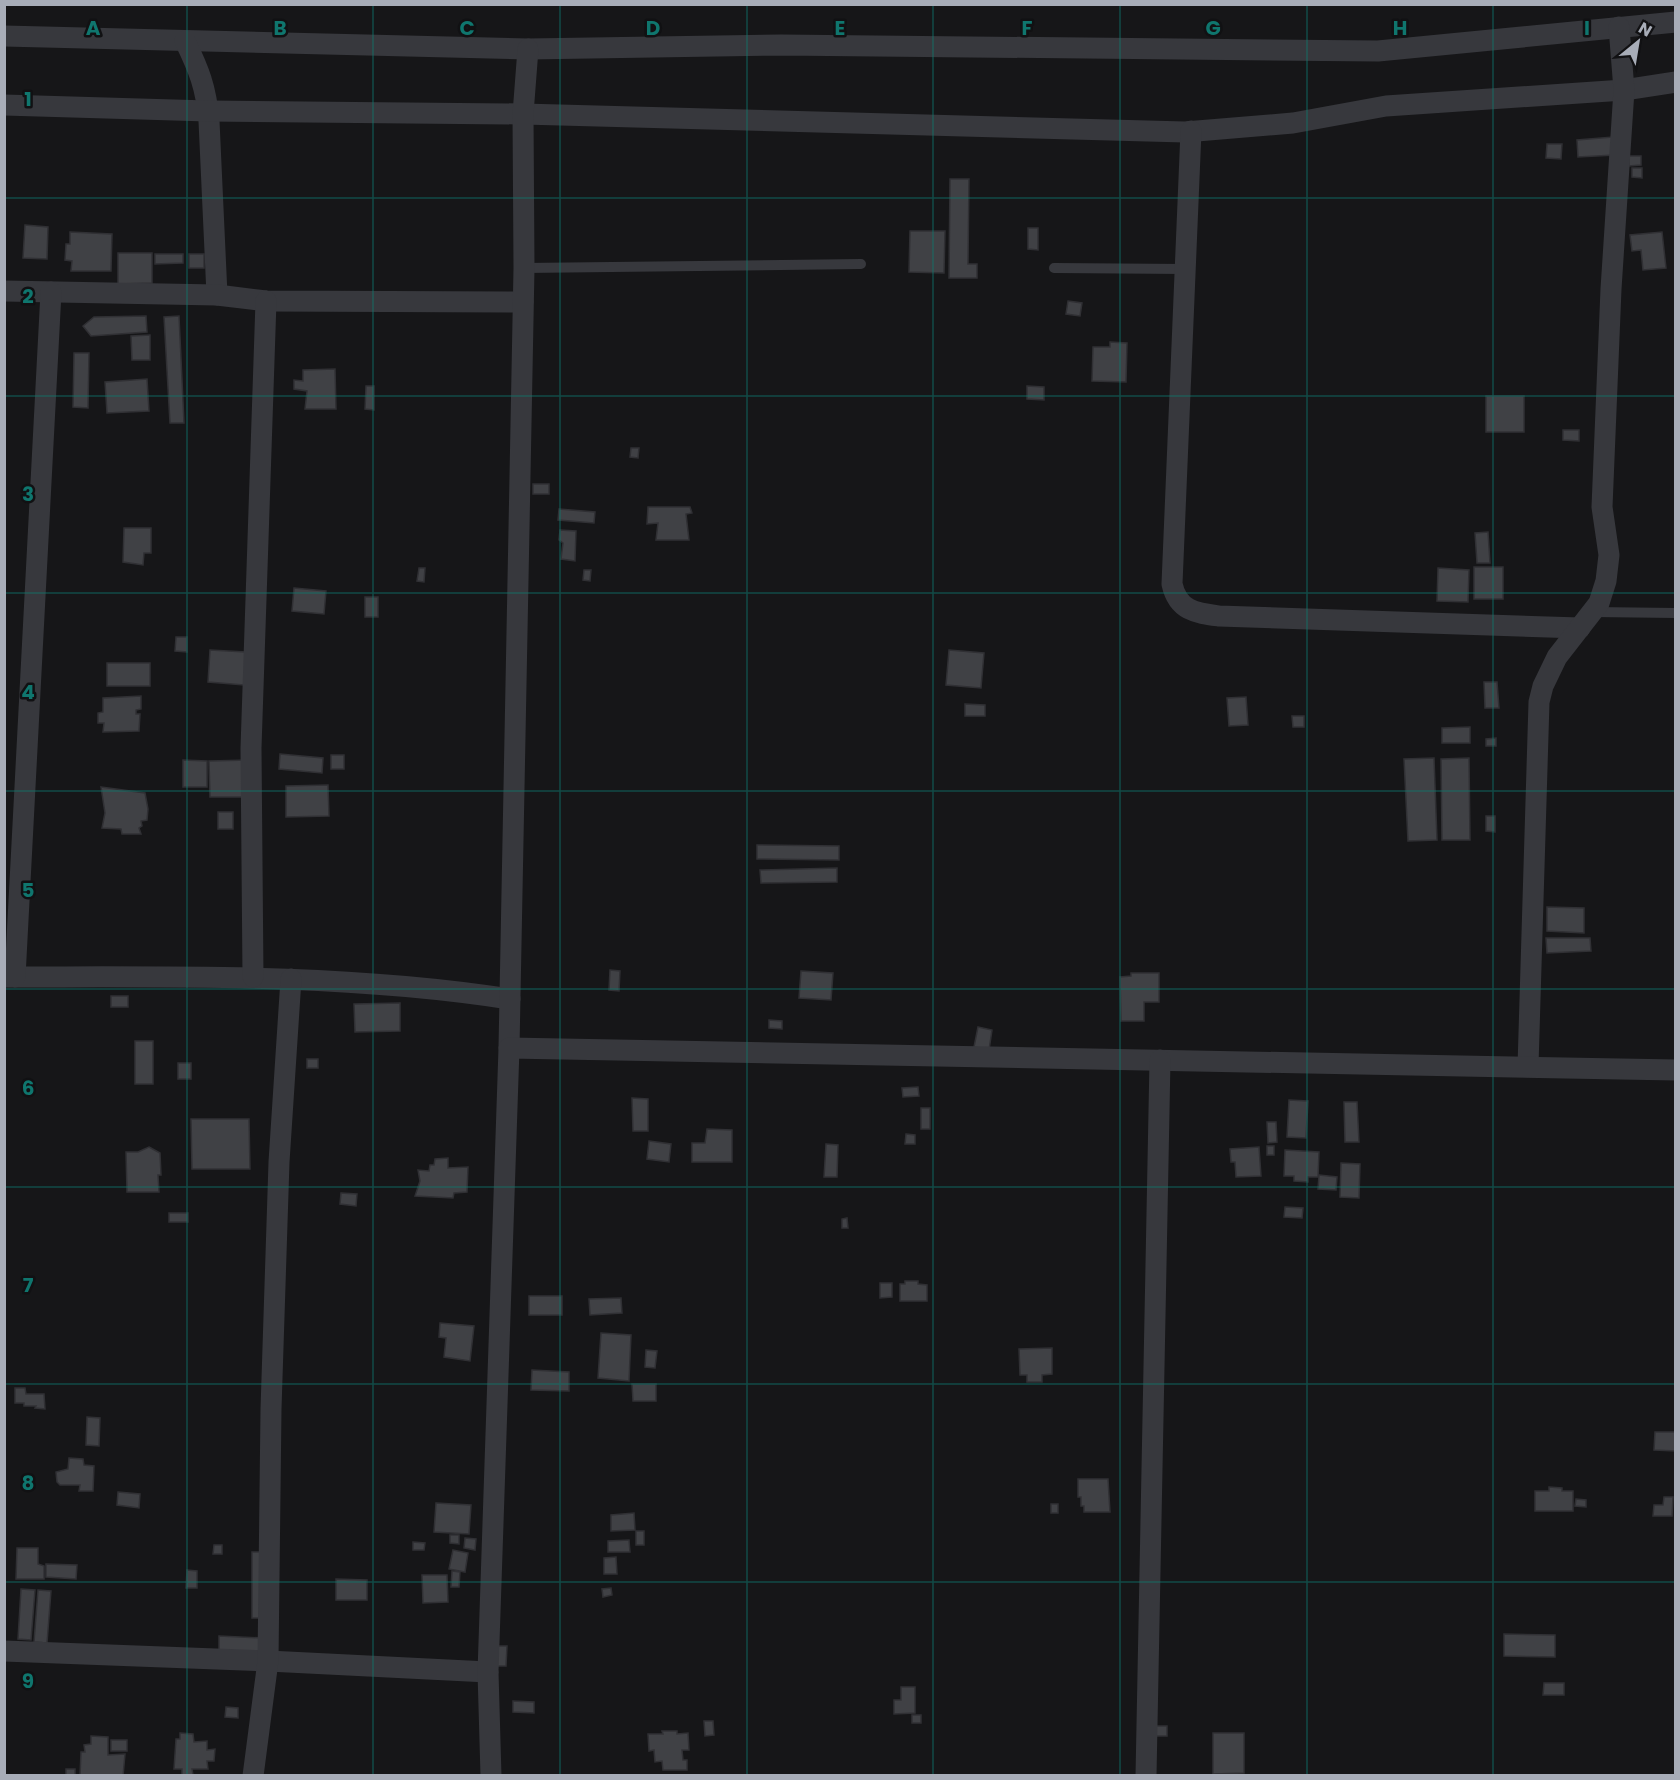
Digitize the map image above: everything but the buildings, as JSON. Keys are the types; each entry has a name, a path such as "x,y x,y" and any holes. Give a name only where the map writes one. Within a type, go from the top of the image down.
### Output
{"street":[{"path":"4,36 528,49 781,45 1378,51 1676,22"},
{"path":"1528,1066 1539,702 1543,686 1557,657 1587,620 1603,593 1608,569 1609,555 1602,498 1611,289 1624,90 1618,27"},
{"path":"184,40 198,67 206,93 217,295"},
{"path":"491,1776 488,1672 509,1048 524,268 523,114 528,49"},
{"path":"4,105 208,111 523,114 1191,131 1293,123 1386,106 1624,90 1676,82"},
{"path":"1191,131 1172,584 1179,601 1198,613 1219,616 1587,620"},
{"path":"4,291 217,295 266,301 523,302"},
{"path":"51,292 10,977 253,977 449,990 510,999"},
{"path":"253,977 251,748 266,301"},
{"path":"253,1776 268,1660 271,1409 279,1162 291,979"},
{"path":"509,1048 1676,1070"},
{"path":"1146,1776 1160,1060"},
{"path":"4,1651 268,1660 488,1672"}],"lane":[{"path":"524,268 861,264"},
{"path":"1053,268 1185,269"},
{"path":"1587,620 1676,613"}]}
